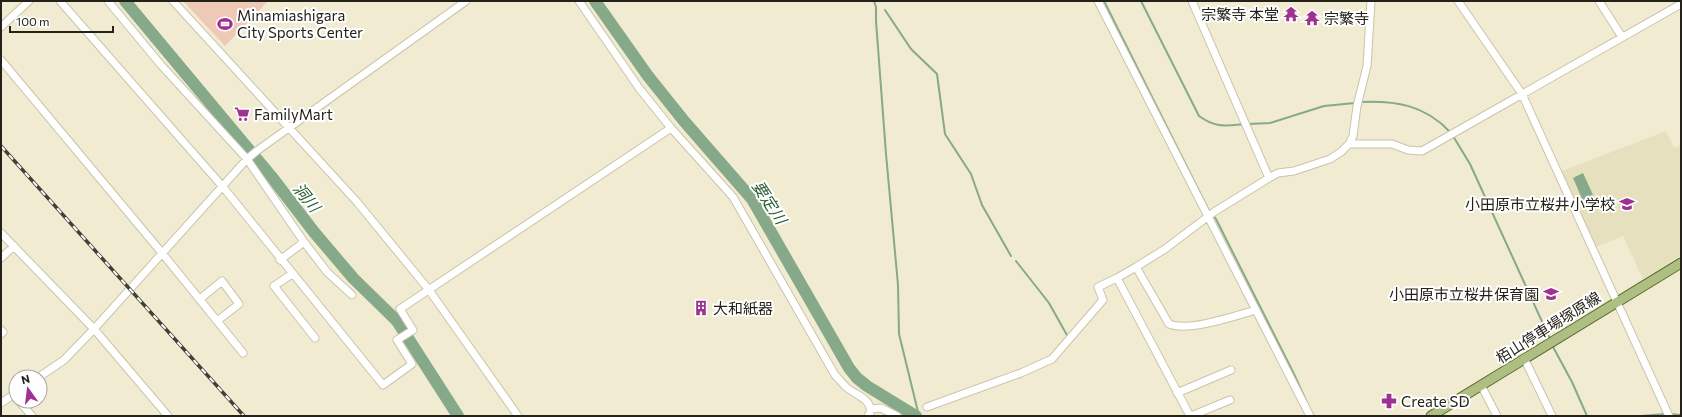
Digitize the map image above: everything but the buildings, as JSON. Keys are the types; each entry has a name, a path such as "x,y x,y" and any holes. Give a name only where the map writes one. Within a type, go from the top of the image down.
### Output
{"main road":[{"name":"栢山停車場塚原線","path":"1431,416 1681,263"}],"street":[{"path":"1,27 29,1"},
{"path":"60,1 223,187 280,260 383,385 412,364 397,340 413,330 400,309 671,128"},
{"path":"108,1 161,65 248,159 304,242 327,272 352,295"},
{"path":"174,1 357,202 429,290 518,416"},
{"path":"48,371 64,360 94,329 248,159 258,150 289,126 466,1"},
{"path":"578,1 639,88 671,128 732,198 835,375 846,387 867,401 871,409 868,416"},
{"path":"1098,1 1210,215 1310,416"},
{"path":"1192,1 1269,178"},
{"path":"927,407 1022,373 1052,359 1103,300 1098,287 1117,278 1165,249 1210,215 1278,173 1314,165 1330,159 1341,152 1349,144 1353,136 1357,106 1367,66 1371,1"},
{"path":"1458,1 1522,94 1669,416"},
{"path":"1599,1 1622,37"},
{"path":"1349,144 1392,144 1408,150 1422,151 1681,4"},
{"path":"1,60 200,299 243,353"},
{"path":"1,233 94,329 168,416"},
{"path":"280,260 304,242"},
{"path":"1,258 14,246"},
{"path":"1136,267 1169,324 1176,327 1210,323 1256,310"},
{"path":"292,274 274,286 315,338"},
{"path":"1117,278 1190,416 1230,400"},
{"path":"200,299 222,281 239,304 217,321"},
{"path":"1,330 3,332 1,334"},
{"path":"1524,358 1552,416"},
{"path":"1177,393 1231,370"},
{"path":"1481,385 1497,416"},
{"path":"871,409 881,408 897,416"}],"shaded area":[{"name":"Minamiashigara City Sports Center","path":"183,1 268,1 225,46"},
{"name":"小田原市立桜井小学校","path":"1666,131 1674,148 1681,145 1681,255 1643,279 1623,236 1594,248 1559,172"},
{"path":"1583,173 1594,197 1583,201 1573,178"}],"waterway":[{"name":"洞川","path":"125,1 271,176 314,232 353,278 397,321 458,416"},
{"name":"要定川","path":"595,1 648,76 684,121 752,199 849,368 857,378 867,386 916,416"},
{"path":"874,1 876,7 886,154 898,285 899,334 919,416"},
{"path":"1104,1 1208,209 1216,219 1294,374 1307,403"},
{"path":"1141,1 1199,116 1210,123 1220,125 1244,124"},
{"path":"885,10 911,49 937,74 945,134 971,174 982,205 1011,256"},
{"path":"1359,102 1385,102 1409,106 1430,116 1450,132"},
{"path":"1248,124 1270,123 1324,106 1355,103"},
{"path":"1453,136 1470,164 1550,339"},
{"path":"1016,261 1049,303 1068,337"},
{"path":"1552,345 1572,382 1587,416"},
{"path":"1641,416 1666,414"},
{"path":"1670,414 1681,415"}],"railway":[{"path":"1,146 244,416"}],"place":[{"name":"宗繁寺 本堂","path":"1291,14"},
{"name":"宗繁寺","path":"1312,18"},
{"name":"Minamiashigara City Sports Center","path":"225,24"},
{"name":"FamilyMart","path":"242,114"},
{"name":"小田原市立桜井小学校","path":"1627,204"},
{"name":"小田原市立桜井保育園","path":"1551,294"},
{"name":"大和紙器","path":"701,308"},
{"name":"Create SD","path":"1389,401"}]}
